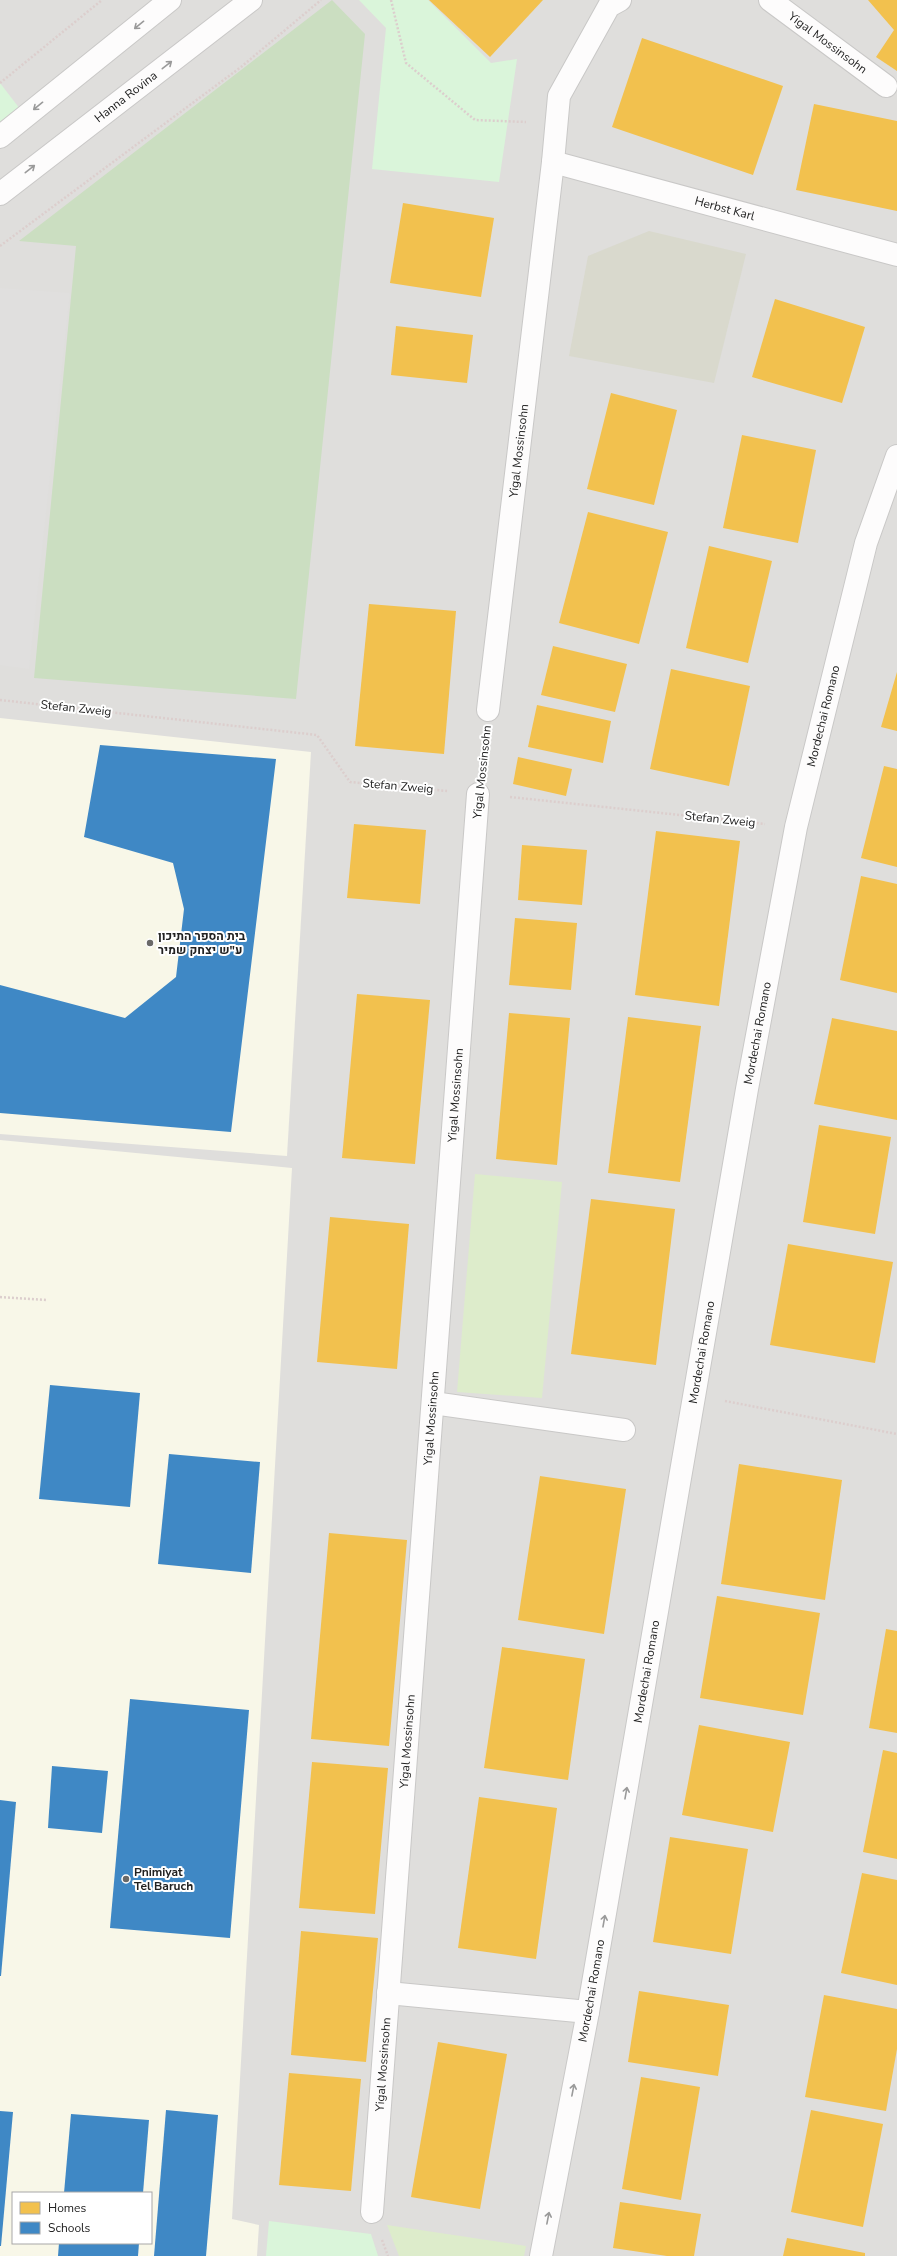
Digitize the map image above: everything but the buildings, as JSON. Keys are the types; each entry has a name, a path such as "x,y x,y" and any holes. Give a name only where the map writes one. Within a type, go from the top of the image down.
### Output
{"street":[{"path":"0,137 170,0"},
{"name":"Hanna Rovina","path":"0,194 251,0"},
{"name":"Yigal Mossinsohn","path":"488,710 553,162 559,96 609,6 620,0"},
{"name":"Yigal Mossinsohn","path":"770,0 886,86"},
{"name":"Herbst Karl","path":"553,162 897,255"},
{"name":"Mordechai Romano","path":"541,2256 588,2012 747,1089 796,827 866,543 897,456"},
{"name":"Yigal Mossinsohn","path":"372,2212 478,794"},
{"path":"432,1403 624,1430"},
{"path":"388,1993 588,2012"}],"path":[{"path":"0,83 102,0"},
{"path":"0,246 241,67 321,0"},
{"path":"391,0 406,63 475,120 556,123"},
{"name":"Stefan Zweig","path":"0,700 317,735 350,782 796,827"},
{"name":"Yigal Mossinsohn","path":"478,794 488,710"},
{"path":"0,1297 46,1300"},
{"path":"695,1396 897,1434"}],"shaded area":[{"path":"0,0 897,0 897,2256 0,2256"},
{"path":"649,231 746,254 714,383 569,356 588,256"},
{"path":"0,288 70,293 29,669 0,665"},
{"name":"בית הספר התיכון ע\"ש יצחק שמיר","path":"0,718 311,752 287,1156 0,1134"},
{"name":"Pnimiyat Tel Baruch","path":"0,1140 292,1168 232,2219 259,2225 257,2256 0,2256"}],"green space":[{"path":"332,0 365,34 296,699 34,678 76,246 19,241"},
{"path":"359,0 428,0 491,63 517,59 499,182 372,169 386,28"},
{"path":"0,83 20,109 0,125"},
{"path":"475,1174 562,1182 542,1398 457,1392"},
{"path":"269,2221 371,2234 378,2256 266,2256"},
{"path":"387,2225 526,2246 524,2256 399,2256"}],"place":[{"name":"בית הספר התיכון ע\"ש יצחק שמיר","path":"150,943"},
{"name":"Pnimiyat Tel Baruch","path":"126,1879"}]}
